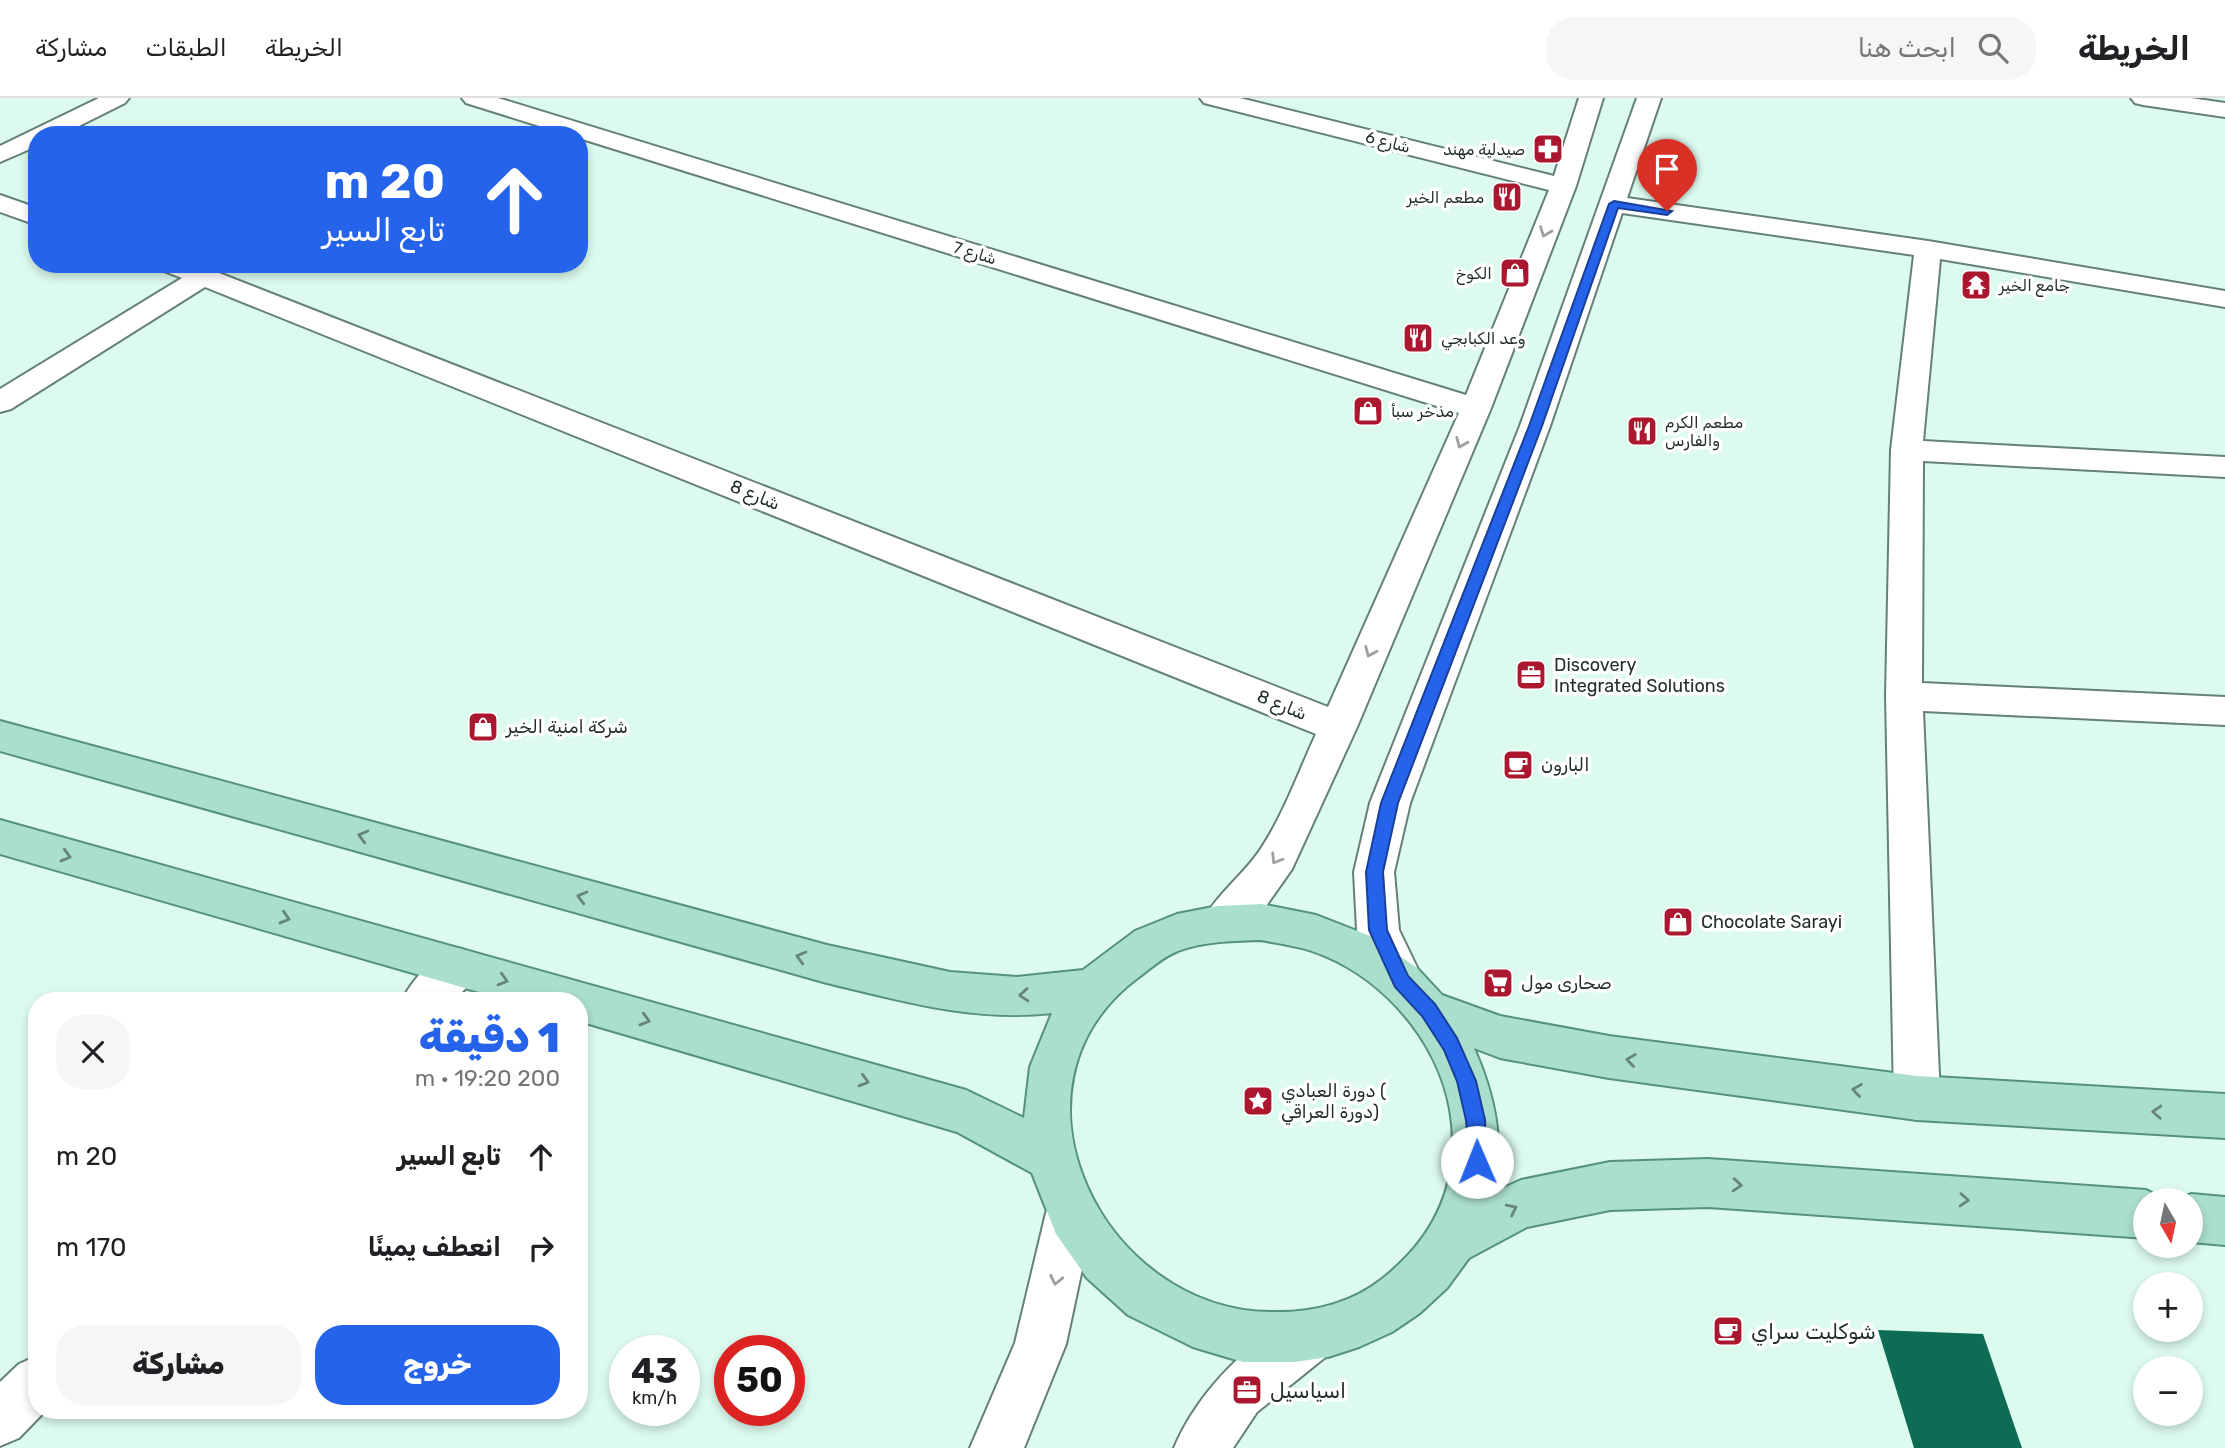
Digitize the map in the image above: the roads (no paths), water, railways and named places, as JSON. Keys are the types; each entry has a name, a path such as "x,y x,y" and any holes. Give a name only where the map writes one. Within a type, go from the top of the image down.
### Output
{"main road":[{"path":"0,736 827,964 950,992 1017,997 1092,989"},
{"path":"0,838 547,992"},
{"path":"1261,922 1299,928 1335,939 1370,958 1415,996 1451,1044 1467,1081 1476,1120 1477,1162 1468,1202 1452,1241 1427,1275 1393,1303 1354,1324 1310,1337 1262,1339 1214,1330 1168,1312 1129,1285 1094,1252 1070,1213 1049,1157 1046,1119 1048,1083 1058,1049 1072,1017 1092,989 1120,964 1151,943 1186,930 1223,923 1261,922"},
{"path":"1415,996 1500,1038 1609,1057 1917,1098 2225,1116"},
{"path":"588,1004 966,1112 1049,1157"},
{"path":"1452,1241 1521,1204 1610,1186 1708,1183 2133,1213"},
{"path":"2203,1219 2225,1220"}],"street":[{"path":"60,126 117,98"},
{"name":"شارع 7","path":"474,98 565,126"},
{"name":"شارع 6","path":"1212,98 1563,186"},
{"path":"1223,923 1246,900 1278,857 1338,727 1476,408 1563,186 1591,98"},
{"path":"1415,996 1378,930 1374,872 1390,803 1535,426 1649,98"},
{"path":"2143,98 2225,110"},
{"name":"شارع 7","path":"588,133 1476,408"},
{"path":"0,155 28,141"},
{"path":"0,204 28,213"},
{"path":"1614,204 1928,249 2225,299"},
{"path":"1917,1098 1904,696 1907,450 1928,249"},
{"name":"شارع 8","path":"196,273 1338,727"},
{"path":"0,402 204,276"},
{"path":"1907,450 2225,467"},
{"path":"1904,696 2225,711"},
{"path":"433,992 458,967"},
{"path":"997,1448 1040,1344 1070,1213"},
{"path":"1201,1448 1238,1394 1310,1337"},
{"path":"0,1419 28,1391"}],"place":[{"name":"صيدلية مهند","path":"1548,149"},
{"name":"مطعم الخير","path":"1507,197"},
{"name":"الكوخ","path":"1515,273"},
{"name":"جامع الخير","path":"1976,285"},
{"name":"وعد الكبابجي","path":"1418,338"},
{"name":"مذخر سبأ","path":"1368,411"},
{"name":"مطعم الكرم والفارس","path":"1642,431"},
{"name":"Discovery Integrated Solutions","path":"1531,675"},
{"name":"شركة امنية الخير","path":"483,727"},
{"name":"البارون","path":"1518,765"},
{"name":"Chocolate Sarayi","path":"1678,922"},
{"name":"صحارى مول","path":"1498,983"},
{"name":"دورة العبادي ( دورة العراقي)","path":"1258,1101"},
{"name":"شوكليت سراي","path":"1728,1331"},
{"name":"اسياسيل","path":"1247,1390"}]}
